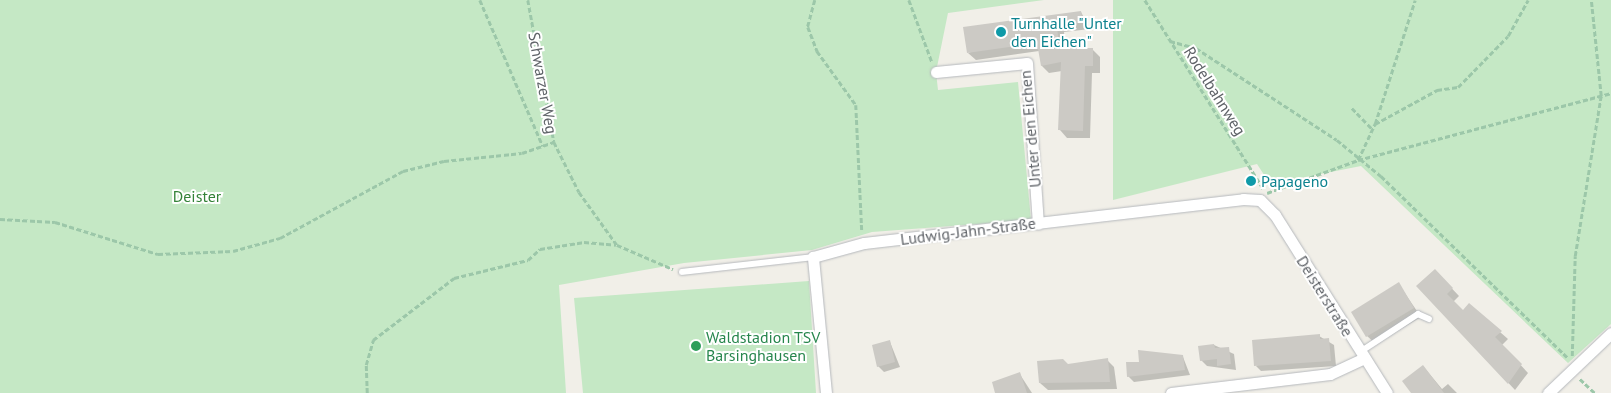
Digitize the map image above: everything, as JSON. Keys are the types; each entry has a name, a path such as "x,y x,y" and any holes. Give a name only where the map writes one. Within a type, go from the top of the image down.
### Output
{"street":[{"name":"Unter den Eichen","path":"936,72 1027,63 1038,224"},
{"name":"Ludwig-Jahn-Straße","path":"813,257 864,243 1038,224 1174,205 1263,197"},
{"name":"Deisterstraße","path":"1263,197 1387,393"},
{"path":"813,257 826,393"},
{"path":"1548,393 1573,365 1611,333"},
{"path":"1171,393 1330,374 1362,355"}],"lane":[{"path":"682,272 813,257"},
{"path":"1362,355 1418,314 1429,319"}],"path":[{"path":"480,0 543,146"},
{"name":"Schwarzer Weg","path":"528,0 554,142 594,218 617,245 682,272"},
{"path":"815,0 808,27 817,51 856,105 864,243"},
{"path":"909,0 936,72"},
{"name":"Rodelbahnweg","path":"1145,0 1263,197"},
{"path":"1358,160 1376,124 1414,0"},
{"path":"1376,124 1437,90 1458,87 1508,36 1528,0"},
{"path":"1573,365 1575,256 1600,96 1591,0"},
{"path":"1170,41 1196,48 1337,140 1358,160 1381,176 1573,365 1595,393"},
{"path":"1263,197 1358,160 1611,93"},
{"path":"1352,108 1372,129"},
{"path":"0,219 55,222 158,254 233,251 280,238 402,171 543,146 554,142"},
{"path":"367,393 366,365 373,340 454,278 528,260 540,249 584,242 617,245"}],"green space":[{"name":"Deister","path":"0,0 1044,0 948,13 936,72 938,90 1018,82 1031,220 872,232 812,250 684,263 559,285 566,393 0,393"},
{"path":"1113,0 1611,0 1611,324 1568,363 1361,166 1270,184 1257,164 1113,200"},
{"name":"Waldstadion TSV Barsinghausen","path":"809,281 816,393 583,393 574,298"}],"building":[{"path":"1081,11 1083,22 1057,25 1059,48 1093,48 1093,66 1085,66 1083,131 1058,130 1061,62 1041,66 1037,43 967,53 963,27"},
{"path":"1435,269 1453,288 1447,294 1463,310 1469,303 1502,331 1495,337 1522,364 1508,384 1416,286"},
{"path":"1399,282 1414,308 1366,337 1351,312"},
{"path":"1320,334 1320,339 1329,338 1331,361 1254,366 1252,340"},
{"path":"890,340 895,362 877,367 872,345"},
{"path":"1214,344 1215,348 1229,347 1231,364 1217,366 1217,359 1200,361 1198,346"},
{"path":"1138,350 1183,355 1185,370 1127,377 1126,362 1139,362"},
{"path":"1108,358 1110,382 1039,383 1037,361 1063,359 1068,364"},
{"path":"1423,365 1444,393 1411,393 1402,381"},
{"path":"1020,372 1027,393 995,393 992,382"}],"place":[{"name":"Turnhalle \"Unter den Eichen\"","path":"1001,32"},
{"name":"Papageno","path":"1251,181"},
{"name":"Waldstadion TSV Barsinghausen","path":"696,346"}]}
